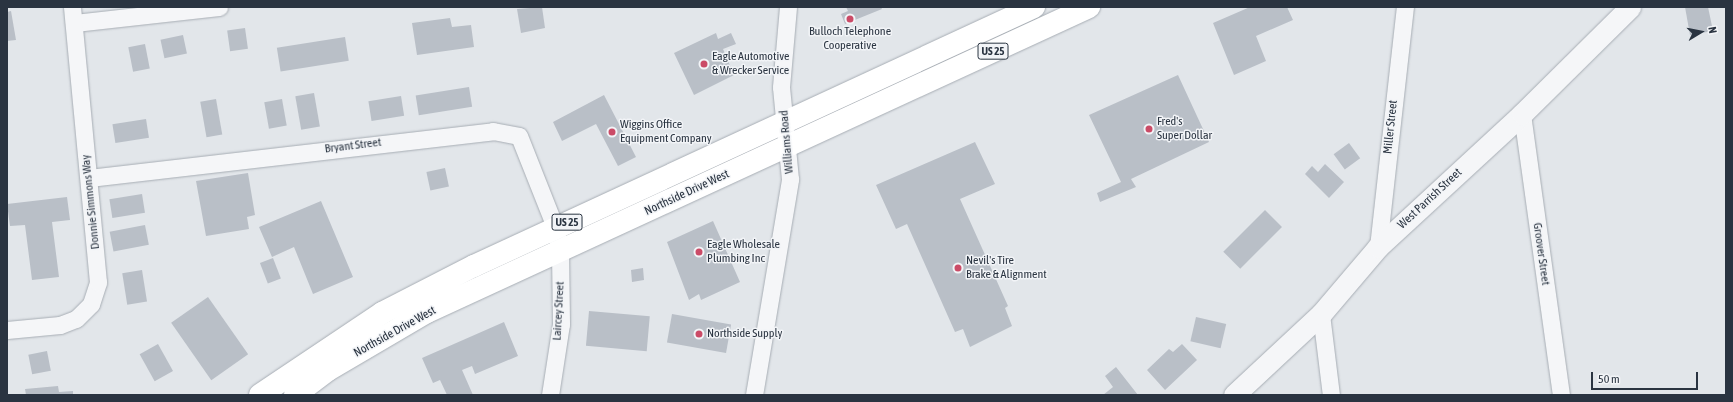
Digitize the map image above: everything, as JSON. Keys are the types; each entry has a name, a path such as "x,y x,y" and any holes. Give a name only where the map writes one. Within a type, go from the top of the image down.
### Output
{"main road":[{"name":"Northside Drive West","path":"260,395 382,313 555,227 1034,7"},
{"name":"Northside Drive West","path":"295,395 328,370 427,312 1089,7"}],"street":[{"path":"73,15 219,7"},
{"name":"Williams Road","path":"754,395 790,179 786,122 781,86 788,7"},
{"name":"Miller Street","path":"1378,247 1405,7"},
{"name":"West Parrish Street","path":"1234,395 1321,314 1378,247 1522,114 1630,7"},
{"name":"Donnie Simmons Way","path":"7,330 60,325 76,319 92,304 98,282 73,15"},
{"name":"Groover Street","path":"1522,114 1561,395"},
{"name":"Bryant Street","path":"89,178 493,131 519,136 555,227"},
{"name":"Laircey Street","path":"550,395 560,324 560,251 555,227"},
{"path":"1321,314 1331,395"}],"building":[{"path":"542,7 545,28 521,33 517,9"},
{"name":"Bulloch Telephone Cooperative","path":"846,7 881,7 882,9 845,24 841,14 848,11"},
{"path":"1250,7 1287,7 1293,20 1256,36 1266,61 1234,75 1213,23"},
{"path":"1685,7 1708,7 1713,31 1690,35"},
{"path":"11,11 16,40 7,41 7,12"},
{"path":"450,18 452,27 471,25 474,47 417,55 412,23"},
{"path":"245,28 248,49 230,51 227,31"},
{"name":"Eagle Automotive & Wrecker Service","path":"716,33 718,39 731,33 736,44 723,49 734,75 694,95 674,53"},
{"path":"183,35 187,54 164,58 161,40"},
{"path":"345,37 349,61 281,71 277,48"},
{"path":"145,44 150,69 133,72 128,47"},
{"name":"Fred's Super Dollar","path":"1178,75 1209,142 1131,179 1136,187 1100,202 1097,193 1121,182 1089,115"},
{"path":"469,87 472,107 419,115 416,95"},
{"path":"314,93 320,126 301,130 295,96"},
{"name":"Wiggins Office Equipment Company","path":"604,95 636,157 618,166 596,124 562,141 553,122"},
{"path":"401,96 404,116 372,121 368,101"},
{"path":"216,99 222,134 206,137 200,102"},
{"path":"282,99 287,126 269,129 264,102"},
{"path":"146,119 149,138 115,143 112,124"},
{"name":"Nevil's Tire Brake & Alignment","path":"975,142 995,184 960,199 1008,306 1005,308 1012,326 970,347 963,329 955,332 907,224 896,229 876,185"},
{"path":"1349,143 1360,158 1345,170 1334,154"},
{"path":"1325,164 1344,182 1329,198 1305,174 1312,166 1318,172"},
{"path":"445,168 449,187 430,191 426,172"},
{"path":"248,173 255,215 247,217 249,229 206,236 196,181"},
{"path":"142,194 145,213 112,218 109,199"},
{"path":"67,197 70,220 52,222 59,277 32,280 25,225 10,226 7,204"},
{"path":"321,201 353,277 313,294 294,247 272,257 259,227"},
{"path":"1265,210 1282,227 1240,269 1223,252"},
{"name":"Eagle Wholesale Plumbing Inc","path":"713,221 740,282 701,300 699,294 689,300 667,242"},
{"path":"145,225 149,245 113,252 110,232"},
{"path":"273,258 281,279 268,284 260,263"},
{"path":"643,268 644,280 632,282 631,270"},
{"path":"142,270 147,302 127,305 122,273"},
{"path":"208,297 248,354 211,380 171,323"},
{"path":"589,311 650,316 647,351 586,346"},
{"name":"Northside Supply","path":"672,314 731,324 726,353 667,343"},
{"path":"1196,317 1226,324 1221,348 1190,341"},
{"path":"504,322 518,356 475,374 472,366 462,370 473,395 447,395 440,380 433,383 422,358"},
{"path":"158,344 173,371 155,381 140,354"},
{"path":"1182,344 1197,360 1165,390 1147,370 1169,349 1173,352"},
{"path":"47,351 51,371 32,374 28,355"},
{"path":"1116,367 1138,395 1103,395 1113,387 1105,376"},
{"path":"58,386 59,392 73,391 73,395 26,395 25,389"}],"place":[{"name":"Bulloch Telephone Cooperative","path":"850,19"},
{"name":"Eagle Automotive & Wrecker Service","path":"704,64"},
{"name":"Fred's Super Dollar","path":"1149,129"},
{"name":"Wiggins Office Equipment Company","path":"612,132"},
{"name":"Eagle Wholesale Plumbing Inc","path":"699,252"},
{"name":"Nevil's Tire Brake & Alignment","path":"958,268"},
{"name":"Northside Supply","path":"699,334"}]}
